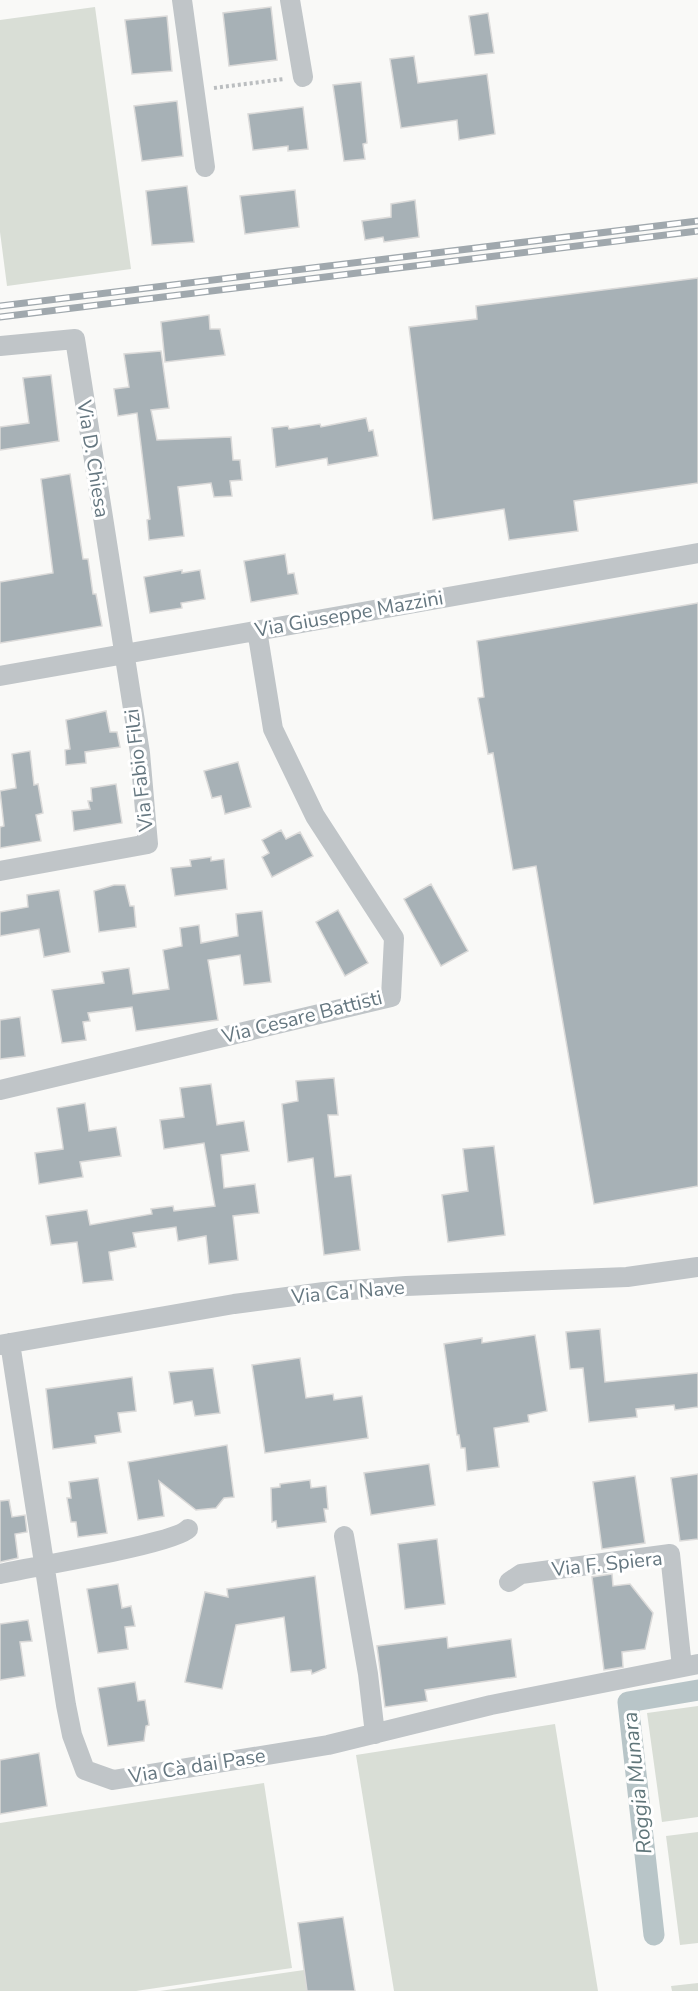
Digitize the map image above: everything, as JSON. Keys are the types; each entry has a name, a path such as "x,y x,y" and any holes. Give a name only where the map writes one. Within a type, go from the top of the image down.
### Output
{"street":[{"path":"182,0 205,167"},
{"path":"290,0 303,77"},
{"name":"Via D. Chiesa","path":"0,346 75,339 123,654"},
{"name":"Via Giuseppe Mazzini","path":"0,676 698,554"},
{"name":"Via Cesare Battisti","path":"0,1090 390,997 394,938 315,816 273,729 257,630"},
{"name":"Via Fabio Filzi","path":"0,871 148,844 140,753 123,654"},
{"name":"Via Ca' Nave","path":"5,1344 234,1304 324,1293 406,1286 627,1277 698,1267"},
{"name":"Via Cà dai Pase","path":"5,1344 72,1735 86,1770 113,1780 328,1745 491,1706 690,1666"},
{"path":"0,1574 143,1545 182,1535 188,1529"},
{"path":"344,1536 368,1674 375,1734"},
{"name":"Via F. Spiera","path":"509,1582 521,1574 670,1554 690,1666"}],"path":[{"path":"195,90 303,77"}],"shaded area":[{"path":"95,7 131,269 7,286 0,232 0,20"},
{"path":"698,1706 698,1817 662,1822 647,1713"},
{"path":"555,1724 598,1991 394,1991 356,1755"},
{"path":"264,1783 292,1968 136,1991 0,1991 0,1823"},
{"path":"698,1832 698,1943 680,1945 666,1836"},
{"path":"304,1970 307,1991 160,1991"},
{"path":"698,1983 698,1991 672,1991 671,1986"}],"building":[{"path":"271,7 277,60 229,66 223,13"},
{"path":"488,13 494,53 475,55 469,16"},
{"path":"167,16 172,71 132,74 125,20"},
{"path":"414,56 418,83 487,74 495,134 459,140 457,120 401,128 390,59"},
{"path":"361,82 367,143 363,144 365,159 344,161 333,85"},
{"path":"177,101 183,156 142,161 134,106"},
{"path":"303,107 308,149 288,151 288,146 253,150 248,114"},
{"path":"187,186 194,242 152,245 146,191"},
{"path":"295,190 299,227 245,234 240,196"},
{"path":"415,200 419,237 384,242 383,237 365,240 362,221 391,217 391,204"},
{"path":"698,278 698,483 574,501 578,531 509,540 504,509 433,520 409,327 477,319 476,306"},
{"path":"209,315 210,329 220,329 225,355 165,362 161,322"},
{"path":"161,351 169,408 151,410 157,440 231,437 233,460 240,460 242,480 230,481 232,496 214,497 211,483 178,487 184,536 149,540 147,520 150,519 137,413 118,416 114,389 129,387 124,354"},
{"path":"51,375 59,441 0,450 0,427 29,423 23,378"},
{"path":"366,418 369,431 373,430 378,456 328,465 327,458 276,467 272,428 288,426 289,429 320,424 321,427"},
{"path":"70,474 83,559 88,559 93,594 96,594 102,626 0,643 0,582 53,573 41,479"},
{"path":"285,554 288,574 294,573 298,594 251,602 244,561"},
{"path":"182,570 182,573 200,570 205,599 181,603 182,608 150,613 144,577"},
{"path":"698,603 698,1186 594,1204 536,866 513,870 493,753 488,754 478,698 484,697 477,641"},
{"path":"106,711 110,732 117,732 120,747 85,752 86,763 66,765 65,750 70,749 66,720"},
{"path":"30,751 34,785 38,784 43,813 36,815 41,841 0,848 0,827 4,826 0,791 16,788 12,754"},
{"path":"238,762 251,807 225,814 221,796 212,798 204,771"},
{"path":"116,784 122,823 74,831 72,811 90,809 88,801 92,801 91,788"},
{"path":"281,830 286,839 300,832 313,856 272,877 262,857 269,853 262,840"},
{"path":"211,857 211,861 224,859 227,889 175,896 171,868 191,866 190,860"},
{"path":"431,884 468,951 441,966 404,899"},
{"path":"114,885 125,885 130,906 134,906 136,927 99,932 94,891"},
{"path":"59,890 70,952 44,957 39,929 0,936 0,912 28,907 27,895"},
{"path":"338,910 368,963 345,976 316,922"},
{"path":"262,911 271,982 244,985 240,955 208,960 218,1020 136,1031 132,1007 88,1013 90,1021 83,1022 86,1040 62,1043 52,990 104,983 102,972 129,968 133,994 169,989 163,950 182,946 180,928 199,925 201,943 238,936 236,914"},
{"path":"20,1017 25,1056 0,1059 0,1020"},
{"path":"334,1078 338,1115 328,1115 335,1177 351,1175 360,1250 324,1255 313,1158 288,1162 282,1104 298,1101 296,1081"},
{"path":"211,1084 217,1125 244,1121 249,1151 221,1155 224,1188 255,1184 259,1213 233,1216 238,1260 209,1264 206,1236 178,1241 176,1227 133,1233 136,1247 109,1252 113,1280 83,1283 77,1242 51,1245 46,1216 87,1210 90,1225 152,1214 151,1209 173,1206 174,1211 215,1206 204,1143 164,1149 160,1120 184,1117 180,1088"},
{"path":"85,1103 89,1131 116,1127 121,1156 80,1162 83,1177 39,1184 35,1153 63,1149 57,1108"},
{"path":"494,1146 505,1235 448,1242 442,1195 468,1191 463,1149"},
{"path":"600,1329 605,1382 698,1373 698,1407 675,1410 674,1405 636,1409 637,1417 589,1422 583,1368 570,1369 566,1332"},
{"path":"535,1335 547,1411 528,1415 529,1422 494,1428 499,1467 467,1471 465,1448 461,1448 459,1435 457,1435 444,1344 482,1338 482,1343"},
{"path":"300,1358 306,1398 333,1394 334,1400 362,1396 368,1438 265,1453 252,1365"},
{"path":"213,1368 220,1413 195,1416 192,1401 174,1404 169,1372"},
{"path":"132,1377 136,1411 118,1413 121,1432 95,1436 96,1443 53,1449 46,1389"},
{"path":"227,1445 234,1497 224,1498 216,1508 196,1510 159,1481 164,1516 138,1520 128,1462"},
{"path":"429,1464 435,1505 371,1515 364,1473"},
{"path":"698,1474 698,1539 680,1541 671,1478"},
{"path":"635,1476 645,1543 602,1549 593,1482"},
{"path":"98,1478 107,1533 78,1537 76,1522 71,1522 67,1498 71,1498 69,1482"},
{"path":"310,1480 311,1488 326,1486 328,1509 324,1509 326,1522 277,1528 276,1521 272,1522 271,1488 280,1487 280,1484"},
{"path":"9,1500 12,1517 25,1515 27,1532 15,1534 18,1558 0,1562 0,1501"},
{"path":"437,1539 445,1604 405,1609 398,1544"},
{"path":"612,1574 613,1586 630,1584 653,1613 645,1649 622,1652 623,1667 604,1670 592,1577"},
{"path":"315,1576 326,1668 312,1674 311,1670 291,1672 284,1617 236,1625 222,1689 185,1682 205,1592 228,1597 227,1589"},
{"path":"118,1584 122,1608 131,1606 135,1626 125,1627 128,1649 98,1653 87,1589"},
{"path":"28,1620 32,1641 20,1642 25,1676 0,1680 0,1624"},
{"path":"447,1637 448,1648 511,1639 516,1677 425,1690 427,1701 385,1707 377,1646"},
{"path":"135,1682 138,1701 145,1700 149,1725 146,1726 144,1741 108,1746 98,1688"},
{"path":"39,1753 47,1806 0,1814 0,1760"},
{"path":"343,1917 355,1991 307,1991 298,1923"}],"waterway":[{"name":"Roggia Munara","path":"654,1935 628,1702 698,1690"}],"railway":[{"path":"0,306 698,221"},
{"path":"0,317 698,231"}]}
